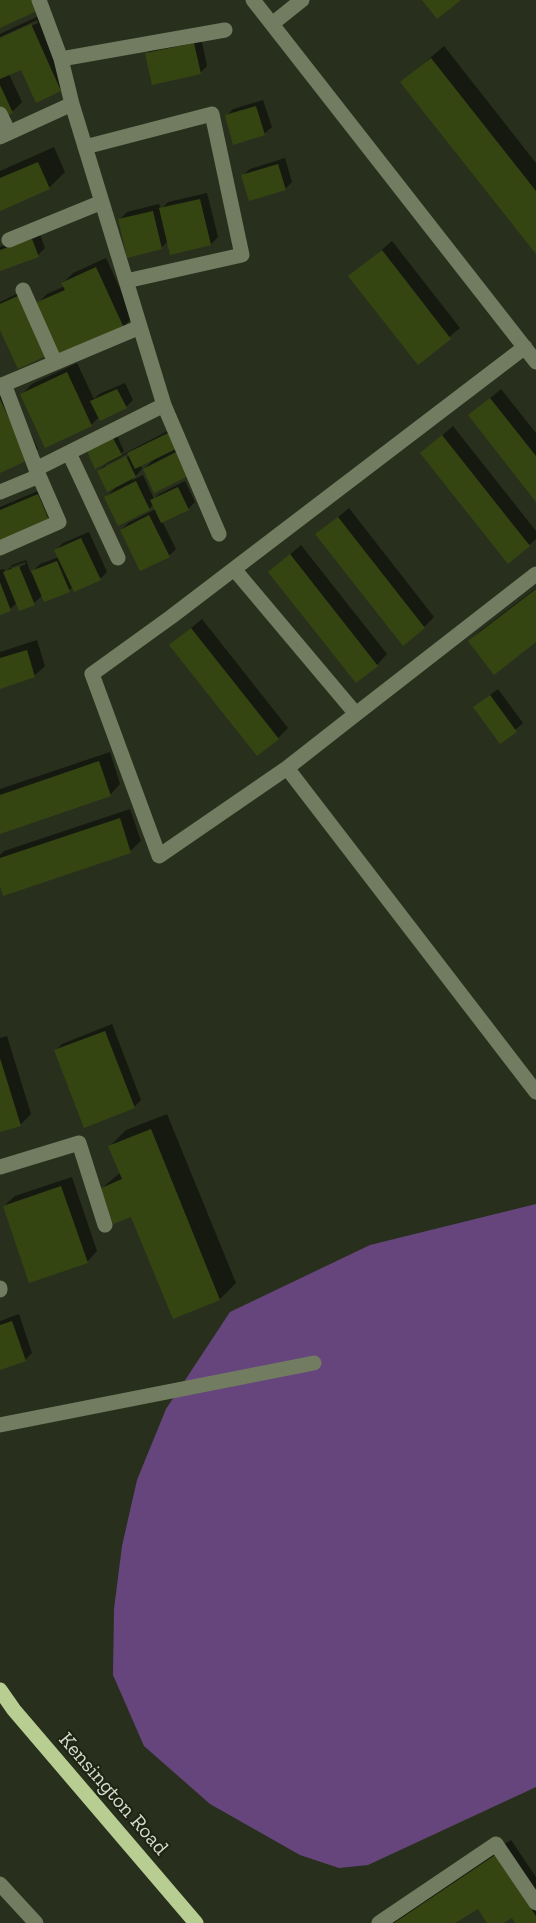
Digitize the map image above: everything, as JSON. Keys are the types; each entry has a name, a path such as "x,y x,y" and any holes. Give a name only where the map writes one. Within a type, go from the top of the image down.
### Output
{"main road":[{"name":"Kensington Road","path":"0,1690 14,1710 196,1923"}],"street":[{"path":"39,0 61,59 72,104 164,405 219,534"},
{"path":"253,0 536,362"},
{"path":"272,24 302,0"},
{"path":"61,59 225,30"},
{"path":"0,114 4,135 72,104"},
{"path":"85,147 212,114 242,255 126,281"},
{"path":"9,240 102,202"},
{"path":"23,290 55,362"},
{"path":"0,548 59,522 2,385 140,327"},
{"path":"525,347 92,674 159,856 287,768 536,574"},
{"path":"0,492 69,453 164,405"},
{"path":"69,453 118,558"},
{"path":"234,569 356,714"},
{"path":"287,768 536,1092"},
{"path":"0,1167 79,1143 105,1225"},
{"path":"0,1425 314,1363"},
{"path":"379,1923 496,1844 536,1903"},
{"path":"0,1884 36,1923"}],"shaded area":[{"path":"536,1204 536,1787 368,1865 339,1868 300,1855 210,1804 144,1746 113,1675 114,1609 122,1546 137,1480 166,1409 230,1312 370,1245"}],"building":[{"path":"0,0 37,0 41,9 0,28"},
{"path":"422,0 461,0 437,19"},
{"path":"31,24 61,91 36,103 21,70 0,79 0,38"},
{"path":"194,43 201,74 152,85 145,53"},
{"path":"431,58 536,191 536,254 400,82"},
{"path":"0,85 13,113 5,117 0,106"},
{"path":"256,106 265,135 233,145 225,115"},
{"path":"38,162 50,189 0,211 0,178"},
{"path":"278,164 286,190 249,201 241,175"},
{"path":"200,199 211,245 170,255 159,208"},
{"path":"153,211 162,249 127,258 118,219"},
{"path":"32,239 39,257 0,271 0,250"},
{"path":"382,250 451,339 418,365 348,276"},
{"path":"96,267 124,328 60,358 35,303 65,290 61,283"},
{"path":"20,295 48,355 18,369 0,330 0,304"},
{"path":"67,372 92,426 45,448 20,394"},
{"path":"117,389 127,408 100,421 90,401"},
{"path":"490,398 536,456 536,502 468,415"},
{"path":"0,399 28,460 0,473"},
{"path":"170,432 178,448 135,469 127,453"},
{"path":"442,435 530,546 508,564 420,453"},
{"path":"113,438 122,455 95,469 87,451"},
{"path":"176,452 188,476 154,493 143,469"},
{"path":"126,456 136,477 107,492 97,471"},
{"path":"136,481 150,510 118,526 104,497"},
{"path":"178,487 189,510 161,523 150,500"},
{"path":"38,494 49,520 0,541 0,510"},
{"path":"149,515 170,557 140,571 120,530"},
{"path":"338,517 425,628 403,646 315,534"},
{"path":"81,538 101,580 74,592 54,550"},
{"path":"290,554 378,666 356,683 268,572"},
{"path":"57,561 70,592 44,602 31,571"},
{"path":"19,566 35,605 19,611 3,572"},
{"path":"0,582 11,611 0,615"},
{"path":"536,589 536,642 494,675 468,641"},
{"path":"191,628 279,739 257,756 169,645"},
{"path":"27,650 35,677 0,689 0,658"},
{"path":"490,695 517,732 500,744 473,707"},
{"path":"99,761 111,796 0,834 0,795"},
{"path":"120,818 131,853 3,896 0,886 0,858"},
{"path":"105,1031 135,1108 84,1128 54,1050"},
{"path":"0,1058 21,1126 0,1132"},
{"path":"151,1129 220,1300 173,1319 131,1217 113,1224 99,1189 122,1179 108,1146"},
{"path":"61,1186 88,1263 29,1283 3,1206"},
{"path":"12,1321 26,1361 0,1370 0,1325"},
{"path":"495,1855 536,1916 536,1923 515,1923 512,1918 504,1923 487,1923 478,1909 455,1923 394,1923"}]}
